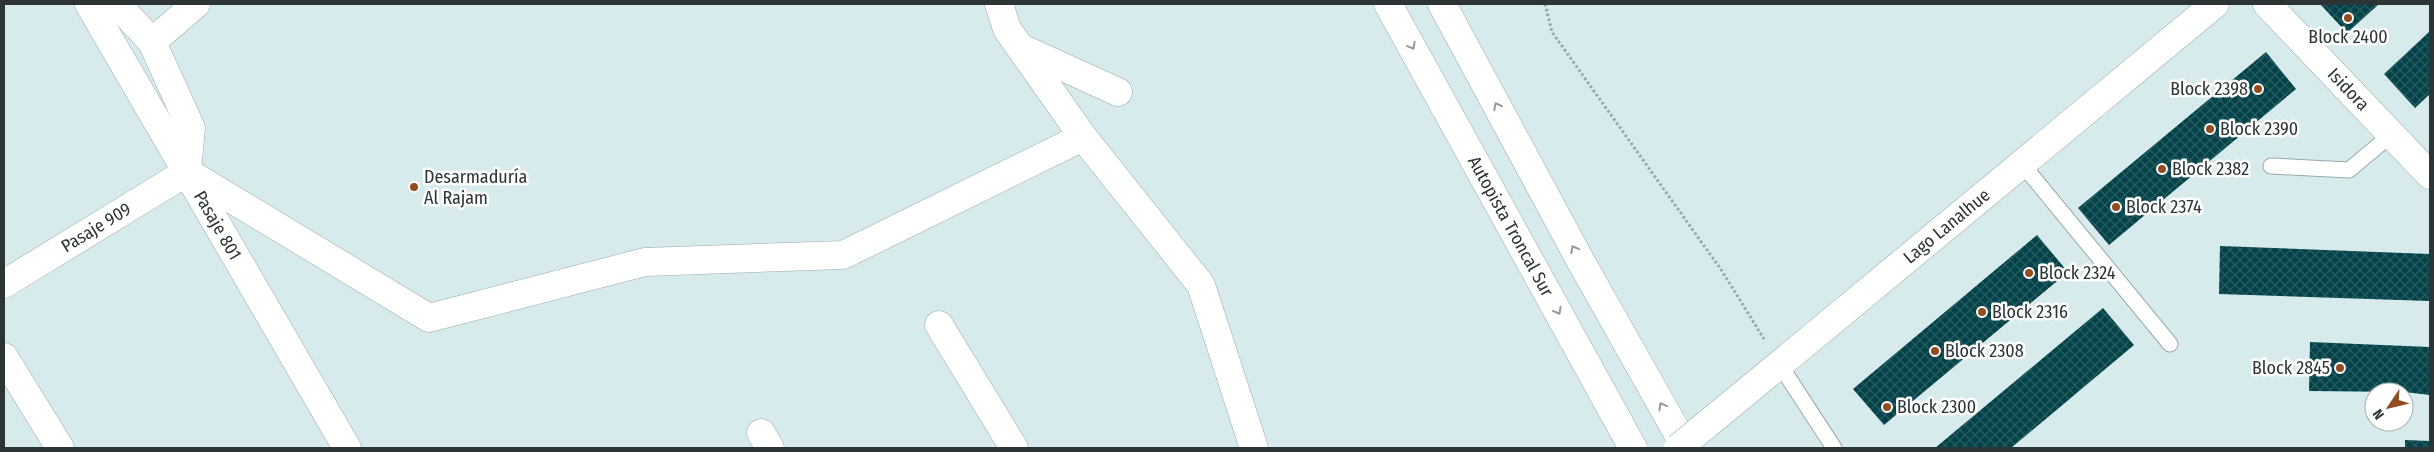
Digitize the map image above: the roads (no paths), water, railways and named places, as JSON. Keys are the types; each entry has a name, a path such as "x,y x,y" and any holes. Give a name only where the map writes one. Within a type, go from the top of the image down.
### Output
{"main road":[{"name":"Pasaje 801","path":"89,4 347,448"},
{"path":"117,4 152,42 191,128 187,172 428,318 645,262 843,255 1083,137"},
{"path":"152,42 196,4"},
{"path":"999,4 1007,29 1083,137 1202,284 1254,448"},
{"name":"Autopista Troncal Sur","path":"1388,4 1633,448"},
{"path":"1442,4 1580,260 1686,448"},
{"name":"Lago Lanalhue","path":"1678,448 2215,4"},
{"name":"Isidora","path":"2267,4 2430,174"},
{"path":"1021,48 1118,92"},
{"name":"Pasaje 909","path":"4,284 187,172"},
{"path":"940,324 1014,448"},
{"path":"4,357 60,448"}],"lane":[{"path":"2271,166 2349,170 2392,134"},
{"path":"2022,165 2170,344"},
{"path":"1774,369 1834,448"}],"place":[{"name":"Block 2400","path":"2348,18"},
{"name":"Block 2398","path":"2258,89"},
{"name":"Block 2390","path":"2210,129"},
{"name":"Block 2382","path":"2162,169"},
{"name":"Desarmaduría Al Rajam","path":"414,187"},
{"name":"Block 2374","path":"2116,207"},
{"name":"Block 2324","path":"2029,273"},
{"name":"Block 2316","path":"1982,312"},
{"name":"Block 2308","path":"1935,351"},
{"name":"Block 2845","path":"2340,368"},
{"name":"Block 2300","path":"1887,407"}]}
